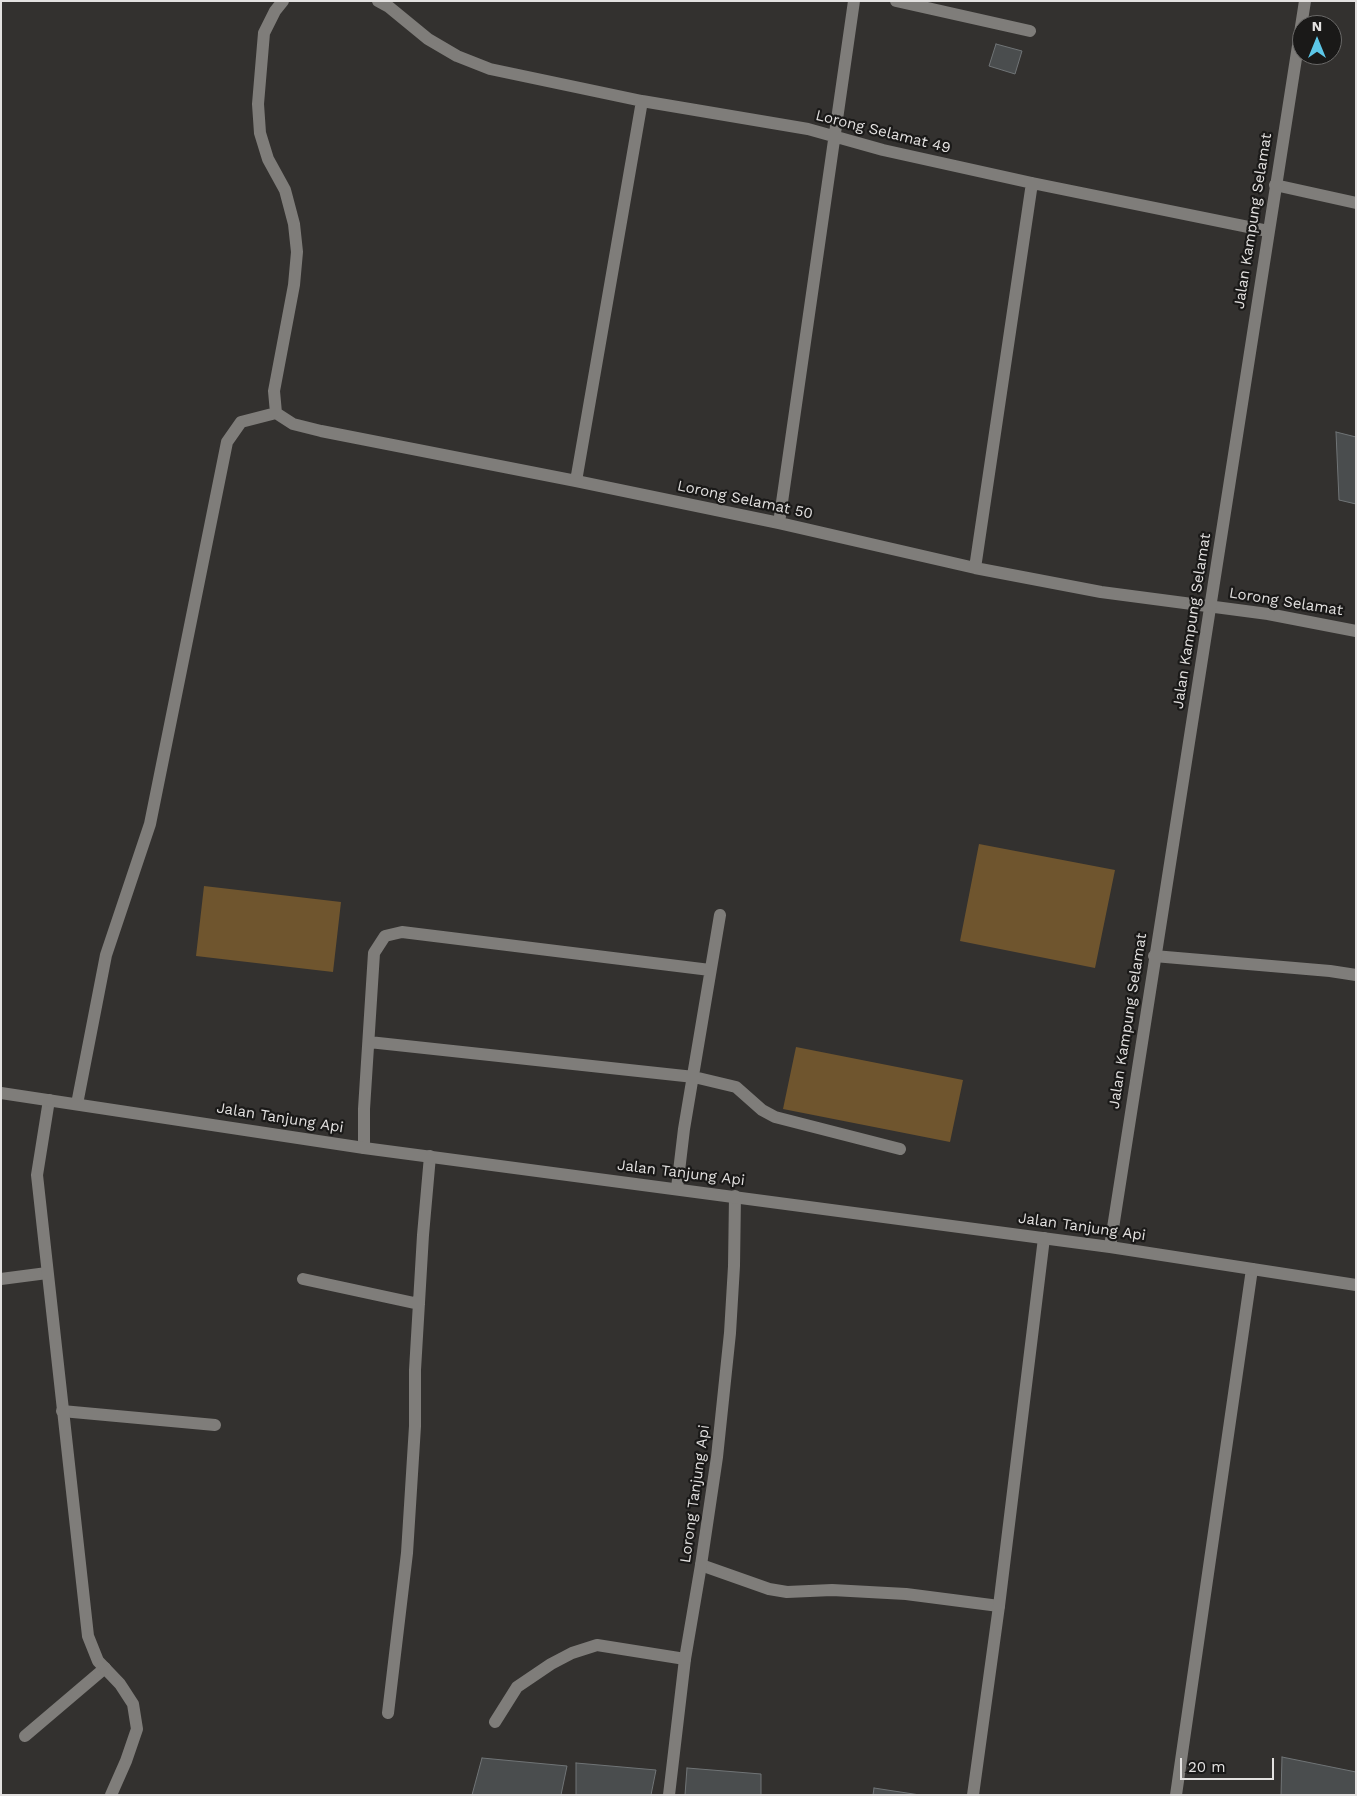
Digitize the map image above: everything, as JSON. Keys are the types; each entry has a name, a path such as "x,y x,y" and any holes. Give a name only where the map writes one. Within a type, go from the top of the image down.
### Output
{"street":[{"path":"76,1104 106,955 150,824 227,442 241,422 276,413 274,390 294,285 297,252 294,224 285,190 268,159 260,133 258,104 264,33 275,11 283,1"},
{"name":"Lorong Selamat 49","path":"378,1 389,7 428,39 457,56 490,70 642,101 808,129 883,150 1032,183 1268,231"},
{"path":"779,524 854,1"},
{"path":"896,1 1030,31"},
{"name":"Jalan Kampung Selamat","path":"1110,1246 1305,1"},
{"path":"576,481 642,101"},
{"path":"975,568 1032,183"},
{"path":"1275,185 1356,203"},
{"name":"Lorong Selamat 50","path":"276,413 294,424 321,431 576,481 975,568 1101,592 1211,606"},
{"name":"Lorong Selamat","path":"1211,606 1268,614 1356,631"},
{"path":"677,1188 684,1128 720,915"},
{"path":"364,1148 364,1109 374,953 385,936 402,932 710,970"},
{"path":"1154,956 1330,971 1356,975"},
{"path":"369,1042 694,1077 736,1087 762,1110 775,1117 900,1149"},
{"name":"Jalan Tanjung Api","path":"1,1093 364,1148 1110,1246 1356,1285"},
{"path":"49,1100 37,1175 88,1636 98,1661 120,1684 133,1704 137,1730 111,1795"},
{"path":"388,1713 407,1553 419,1304 430,1156"},
{"name":"Lorong Tanjung Api","path":"669,1795 685,1659 718,1457 730,1333 734,1266 735,1196"},
{"path":"973,1795 999,1606 1044,1238"},
{"path":"1176,1795 1252,1269"},
{"path":"1,1279 47,1273"},
{"path":"303,1278 419,1304"},
{"path":"62,1412 215,1425"},
{"path":"701,1564 778,1591 832,1590 906,1594 999,1606"},
{"path":"495,1722 517,1687 551,1664 572,1653 597,1645 685,1659"},
{"path":"25,1736 105,1668"}],"shaded area":[{"path":"979,844 1115,870 1095,968 960,941"},
{"path":"204,886 341,902 333,972 196,956"},
{"path":"796,1047 963,1080 950,1142 783,1109"}],"building":[{"path":"996,44 1022,51 1015,74 989,66"},
{"path":"1336,432 1356,437 1356,504 1339,500"},
{"path":"1282,1757 1356,1772 1356,1795 1281,1795"},
{"path":"482,1758 567,1766 561,1795 472,1795"},
{"path":"576,1763 656,1770 651,1795 576,1795"},
{"path":"687,1768 761,1774 761,1795 685,1795"},
{"path":"874,1788 920,1795 873,1795"}]}
